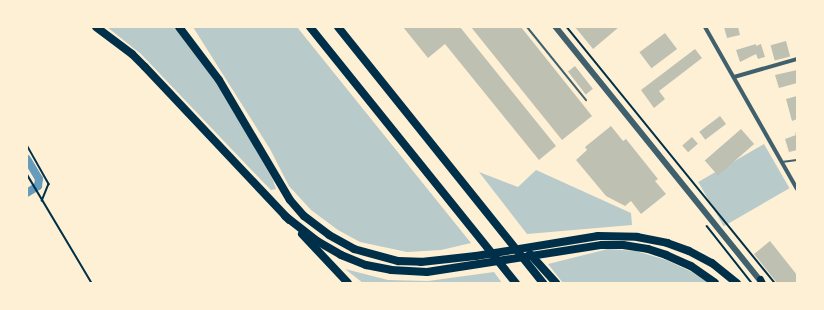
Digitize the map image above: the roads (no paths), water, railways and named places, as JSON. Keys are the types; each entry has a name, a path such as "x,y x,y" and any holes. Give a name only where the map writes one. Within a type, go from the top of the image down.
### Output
{"highway":[{"path":"96,27 123,47 145,67 348,283"},
{"path":"179,27 219,80 290,200 304,216 329,235 354,249 398,261 420,262 476,256 608,235 645,238 689,250 712,264 737,283"},
{"path":"310,27 516,283"},
{"path":"338,27 543,283"},
{"path":"285,216 327,247 352,260 374,267 391,270 422,272 482,265 602,245 644,248 684,263 715,283"},
{"path":"489,216 540,264 556,283"}],"street":[{"path":"556,27 761,282"},
{"path":"705,27 797,189"},
{"path":"734,77 797,59"}],"lane":[{"path":"527,27 586,100"},
{"path":"782,162 797,160"}],"waterway":[{"path":"27,159 39,179 38,186 27,193"}]}
